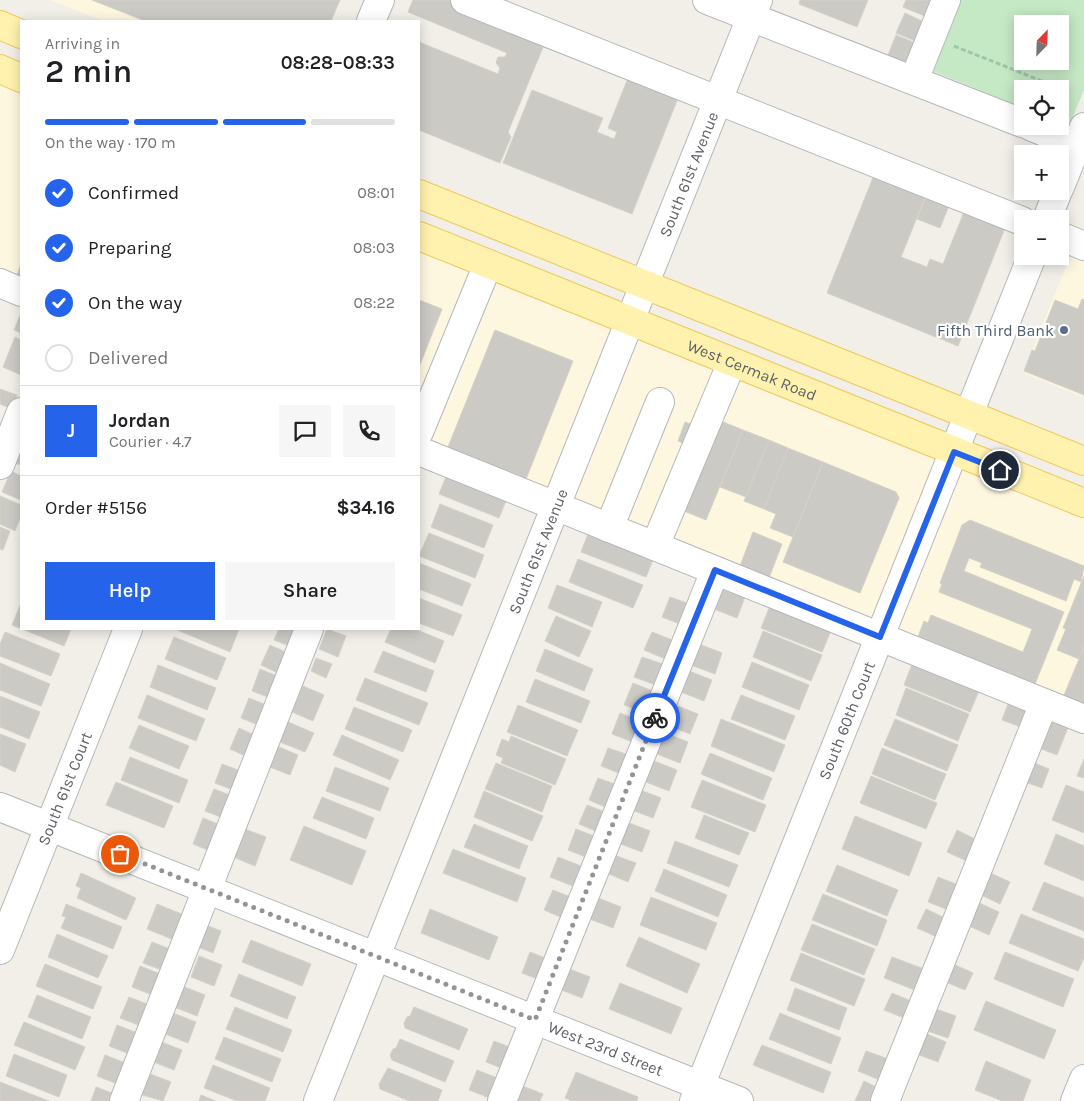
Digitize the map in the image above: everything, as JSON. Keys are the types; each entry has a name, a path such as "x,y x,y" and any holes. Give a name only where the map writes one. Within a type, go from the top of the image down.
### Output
{"main road":[{"path":"0,25 20,34"},
{"path":"0,70 20,78"},
{"path":"420,194 1084,461"},
{"name":"West Cermak Road","path":"420,236 1084,503"}],"street":[{"path":"371,20 380,0"},
{"path":"465,0 1014,218"},
{"path":"707,0 755,9 914,80 1014,120"},
{"path":"914,80 946,0"},
{"name":"South 61st Avenue","path":"318,1101 755,9"},
{"path":"1063,135 1082,140 1069,168"},
{"path":"1069,240 1084,246"},
{"path":"420,430 488,264"},
{"name":"South 60th Court","path":"697,1093 1028,265"},
{"path":"0,283 20,292"},
{"path":"655,546 732,362"},
{"path":"609,528 660,402"},
{"path":"0,465 20,415"},
{"path":"420,451 1084,719"},
{"path":"502,1101 715,570"},
{"name":"South 61st Court","path":"0,950 128,630"},
{"path":"124,1101 309,630"},
{"path":"884,1101 1044,703"},
{"name":"West 23rd Street","path":"0,807 535,1020 697,1093 739,1101"},
{"path":"1075,1101 1084,1079"}],"path":[{"path":"945,42 1040,80"}],"shaded area":[{"path":"51,0 338,0 329,20 101,20"},
{"path":"0,82 20,91 20,300 0,292"},
{"name":"Fifth Third Bank","path":"1074,247 1084,251 1084,397 1023,373 1067,265 1069,265 1069,259"},
{"path":"420,250 1084,516 1084,726 420,459"}],"green space":[{"path":"958,0 1084,0 1084,90 1069,126 1069,80 1014,80 1014,104 930,70"}],"building":[{"path":"92,0 340,0 331,20 142,20"},
{"path":"413,0 449,0 546,40 508,132 511,137 500,163 420,130 420,42 498,74 500,68 496,63 498,57 505,57 507,53 408,12"},
{"path":"800,0 868,0 857,27 799,4"},
{"path":"906,0 934,0 927,17 903,7"},
{"path":"905,13 926,23 918,42 896,33"},
{"path":"896,35 918,44 909,65 888,55"},
{"path":"630,73 680,93 632,214 503,163 532,90 603,118 597,132 614,139 617,132 608,128"},
{"path":"874,175 926,195 901,257 927,267 930,259 943,264 966,207 1007,223 958,346 827,293"},
{"path":"927,194 950,203 940,228 917,219"},
{"path":"20,267 20,280 16,278"},
{"name":"Fifth Third Bank","path":"1082,299 1084,300 1084,395 1024,371 1032,350 1035,351 1055,300 1078,309"},
{"path":"420,300 442,309 420,364"},
{"path":"20,315 20,333 14,330"},
{"path":"495,330 573,361 524,484 446,452"},
{"path":"15,337 20,340 20,375 3,367"},
{"path":"0,389 17,395 12,409 0,404"},
{"path":"716,419 743,430 706,520 684,511"},
{"path":"685,422 711,432 703,451 678,441"},
{"path":"743,430 769,440 746,497 720,487"},
{"path":"769,440 788,448 764,509 744,501"},
{"path":"20,443 20,465 12,462"},
{"path":"788,448 823,462 793,537 770,528 776,514 764,509"},
{"path":"823,462 896,492 899,498 860,593 783,562"},
{"path":"11,471 20,476 20,500 2,492"},
{"path":"448,472 508,496 499,518 439,494"},
{"path":"0,496 20,505 20,518 15,531 0,524"},
{"path":"440,504 493,525 484,548 431,527"},
{"path":"970,520 1084,566 1081,582 1074,579 1066,601 980,567 982,563 969,558 964,571 1064,612 1033,689 916,642 924,621 928,623 931,615 1023,652 1032,629 939,592 942,584 940,583 962,525"},
{"path":"0,527 10,531 3,550 0,549"},
{"path":"590,529 655,555 646,577 581,552"},
{"path":"753,532 782,544 769,578 740,566"},
{"path":"429,533 484,555 475,578 420,556"},
{"path":"578,559 643,585 633,608 569,582"},
{"path":"420,563 471,584 462,606 420,589"},
{"path":"1084,576 1084,647 1079,659 1057,650 1066,629 1063,628"},
{"path":"557,585 602,602 592,627 548,608"},
{"path":"722,588 745,597 737,618 714,609"},
{"path":"670,597 693,605 685,626 662,617"},
{"path":"420,598 462,615 453,636 420,623"},
{"path":"772,601 833,626 822,652 761,628"},
{"path":"20,605 20,629 12,625"},
{"path":"556,616 591,631 579,657 545,641"},
{"path":"24,630 71,630 64,646"},
{"path":"177,630 239,630 230,652"},
{"path":"279,630 305,630 297,649 274,640"},
{"path":"327,630 346,636 338,657 319,649"},
{"path":"391,630 417,630 444,641 435,663 385,642"},
{"path":"763,631 822,655 811,681 753,657"},
{"path":"5,632 60,654 51,676 0,656 0,644"},
{"path":"652,632 675,641 668,660 644,650"},
{"path":"174,637 226,658 217,680 165,659"},
{"path":"699,644 722,653 715,674 691,665"},
{"path":"270,645 292,655 282,675 261,665"},
{"path":"1084,647 1084,709 1062,700"},
{"path":"545,649 593,669 584,691 536,671"},
{"path":"383,651 434,671 426,692 374,672"},
{"path":"642,657 666,665 658,686 634,677"},
{"path":"915,657 982,684 970,712 904,685"},
{"path":"316,658 332,664 326,678 311,671"},
{"path":"752,662 809,685 799,710 742,687"},
{"path":"0,663 50,684 41,706 0,690"},
{"path":"158,665 216,688 207,710 150,687"},
{"path":"260,669 282,678 273,699 252,691"},
{"path":"689,671 712,680 704,701 681,692"},
{"path":"365,678 428,703 419,725 356,700"},
{"path":"535,679 590,701 581,723 526,702"},
{"path":"633,683 655,692 647,713 624,705"},
{"path":"303,686 324,695 313,721 292,712"},
{"path":"906,688 969,714 958,741 896,715"},
{"path":"147,695 205,719 196,741 138,718"},
{"path":"741,695 795,716 785,740 731,719"},
{"path":"0,696 40,712 29,739 0,727"},
{"path":"249,698 271,707 263,727 241,718"},
{"path":"1009,701 1029,708 1021,727 1002,720"},
{"path":"518,705 578,730 567,756 507,732"},
{"path":"675,705 698,714 690,734 667,725"},
{"path":"354,707 412,730 403,752 345,729"},
{"path":"620,713 643,722 635,743 612,734"},
{"path":"1048,717 1069,725 1057,755 1036,747"},
{"path":"721,719 785,745 774,772 711,746"},
{"path":"895,719 958,745 947,771 884,745"},
{"path":"288,722 314,733 305,752 280,742"},
{"path":"139,725 189,746 179,769 129,748"},
{"path":"239,728 259,737 250,758 230,749"},
{"path":"665,733 688,742 680,763 657,754"},
{"path":"0,734 26,744 15,772 0,765"},
{"path":"342,735 399,760 390,780 333,755"},
{"path":"511,736 566,759 555,785 501,763 503,758 496,755 502,739 509,742"},
{"path":"279,747 298,755 290,775 270,767"},
{"path":"608,748 629,755 621,774 601,766"},
{"path":"882,748 946,774 935,800 872,774"},
{"path":"710,753 772,778 763,800 701,774"},
{"path":"130,757 188,780 179,803 121,780"},
{"path":"1084,759 1084,778 1077,776"},
{"path":"654,761 677,770 669,791 646,782"},
{"path":"1030,761 1049,769 1042,788 1022,781"},
{"path":"496,763 552,786 542,812 485,789"},
{"path":"222,764 246,773 238,792 215,783"},
{"path":"335,767 389,788 380,811 326,791"},
{"path":"871,776 937,803 926,829 860,803"},
{"path":"598,778 620,786 610,809 589,800"},
{"path":"702,780 766,805 755,832 691,807"},
{"path":"116,782 173,806 164,828 106,805"},
{"path":"1066,785 1084,792 1084,833 1052,820"},
{"path":"214,789 235,797 226,819 205,811"},
{"path":"640,790 661,798 653,818 632,810"},
{"path":"484,791 543,816 532,841 474,817"},
{"path":"322,797 374,818 366,839 313,818"},
{"path":"587,805 608,813 600,833 579,824"},
{"path":"704,815 749,833 739,855 695,838"},
{"path":"855,816 922,843 909,876 842,849"},
{"path":"203,818 225,827 215,853 193,844"},
{"path":"627,822 650,831 642,852 618,843"},
{"path":"474,824 528,846 519,869 464,847"},
{"path":"304,826 366,851 352,885 290,860"},
{"path":"242,828 266,837 255,866 231,856"},
{"path":"576,829 599,838 591,859 568,850"},
{"path":"957,830 979,841 969,862 947,852"},
{"path":"1056,834 1084,846 1084,881 1044,864"},
{"path":"675,841 738,865 729,887 667,863"},
{"path":"453,849 526,878 517,902 443,873"},
{"path":"614,855 636,863 628,882 607,873"},
{"path":"558,857 586,868 578,888 550,877"},
{"path":"837,865 898,890 887,916 826,891"},
{"path":"664,869 727,895 718,917 655,891"},
{"path":"986,871 1010,882 1000,904 977,893"},
{"path":"81,873 136,898 126,920 77,898 81,888 76,886"},
{"path":"938,877 961,886 951,911 928,902"},
{"path":"1044,882 1084,898 1084,931 1032,910"},
{"path":"553,890 573,898 565,919 544,910"},
{"path":"823,894 887,920 877,946 812,920"},
{"path":"651,897 717,923 706,950 640,925"},
{"path":"598,898 621,907 613,928 590,919"},
{"path":"977,902 999,912 989,935 967,925"},
{"path":"66,904 122,927 113,949 61,928 66,917 62,916"},
{"path":"157,904 189,917 179,942 147,929"},
{"path":"430,909 498,937 489,960 421,933"},
{"path":"926,909 945,918 937,937 917,928"},
{"path":"1021,914 1084,939 1084,958 1078,971 1009,943"},
{"path":"812,924 875,949 864,975 801,950"},
{"path":"206,925 221,931 213,953 198,947"},
{"path":"57,934 108,956 98,978 48,957"},
{"path":"639,937 700,964 687,993 626,966"},
{"path":"251,940 311,964 302,986 242,962"},
{"path":"152,942 175,951 167,972 143,963"},
{"path":"530,952 553,961 545,982 522,973"},
{"path":"1005,952 1074,979 1063,1007 994,979"},
{"path":"801,953 865,979 854,1006 790,980"},
{"path":"199,956 222,965 214,986 191,977"},
{"path":"892,957 924,969 915,990 884,978"},
{"path":"949,962 973,973 965,990 941,980"},
{"path":"45,964 102,987 93,1009 36,986"},
{"path":"140,966 163,975 155,996 132,987"},
{"path":"567,968 590,977 582,998 559,989"},
{"path":"239,974 296,997 287,1019 230,996"},
{"path":"620,983 682,1008 671,1034 609,1009"},
{"path":"182,986 205,995 197,1016 174,1007"},
{"path":"795,988 847,1008 839,1030 787,1010"},
{"path":"892,993 911,1001 904,1018 884,1010"},
{"path":"37,995 91,1017 82,1039 28,1017"},
{"path":"129,997 152,1006 144,1027 120,1018"},
{"path":"986,1001 1056,1030 1044,1059 974,1030"},
{"path":"235,1007 292,1030 283,1052 226,1029"},
{"path":"414,1007 468,1029 459,1050 405,1028 404,1023"},
{"path":"933,1008 956,1016 948,1038 925,1030"},
{"path":"173,1013 196,1022 188,1043 165,1034"},
{"path":"780,1013 841,1038 831,1064 769,1039"},
{"path":"24,1022 85,1047 75,1070 14,1045"},
{"path":"117,1025 140,1034 132,1055 109,1046"},
{"path":"922,1032 946,1042 938,1062 914,1053"},
{"path":"224,1037 281,1059 272,1082 215,1059"},
{"path":"400,1039 454,1061 445,1082 392,1060 390,1055"},
{"path":"159,1041 182,1050 174,1070 151,1061"},
{"path":"494,1041 517,1050 509,1071 486,1062"},
{"path":"762,1045 831,1072 823,1093 753,1065"},
{"path":"866,1051 891,1060 882,1081 858,1071"},
{"path":"14,1054 67,1075 59,1097 6,1076"},
{"path":"105,1055 128,1064 120,1085 97,1076"},
{"path":"986,1061 1031,1080 1023,1101 1002,1101 975,1090"},
{"path":"213,1065 270,1088 265,1101 237,1101 204,1088"},
{"path":"388,1068 442,1090 438,1101 409,1101 380,1089 379,1084"},
{"path":"477,1070 500,1079 492,1099 469,1090"},
{"path":"576,1072 638,1097 637,1101 572,1101 565,1098"},
{"path":"148,1073 171,1082 163,1101 139,1094"},
{"path":"864,1081 878,1088 872,1101 855,1101"},
{"path":"0,1082 49,1101 0,1101"},
{"path":"520,1085 543,1094 540,1101 513,1101"},
{"path":"96,1087 117,1095 114,1101 91,1101"},
{"path":"201,1095 216,1101 199,1101"}],"way so far":[{"path":"120,854 535,1020 655,718"}],"place":[{"name":"Fifth Third Bank","path":"1064,330"}],"route":[{"path":"655,718 715,570 880,637 954,452 1000,470"}]}
